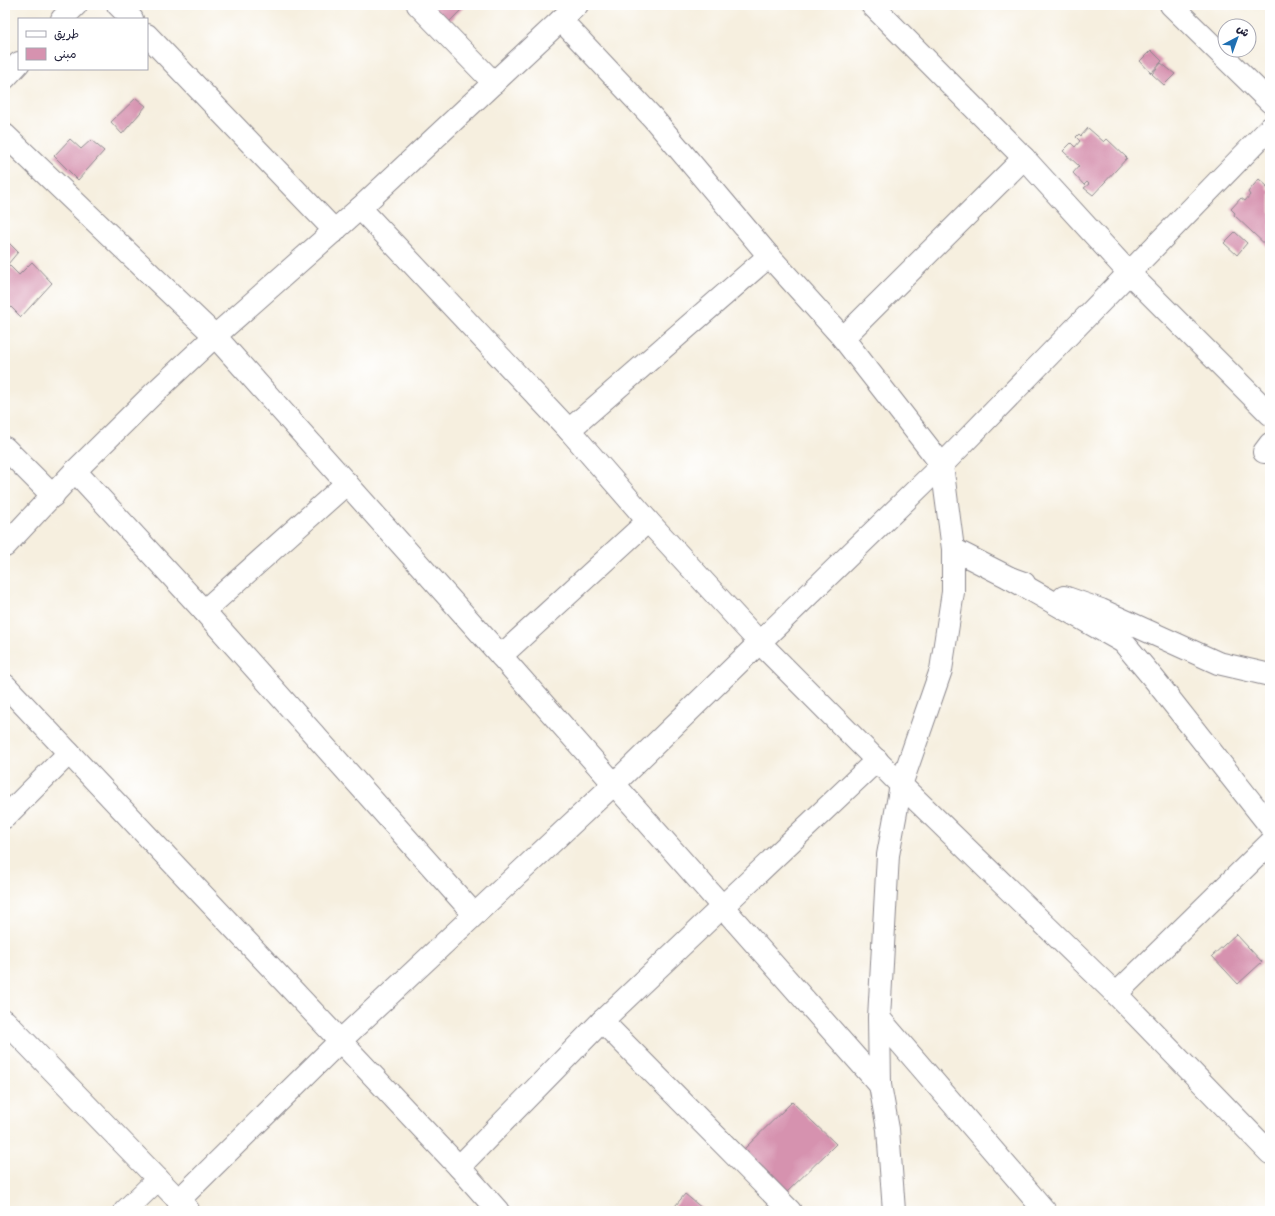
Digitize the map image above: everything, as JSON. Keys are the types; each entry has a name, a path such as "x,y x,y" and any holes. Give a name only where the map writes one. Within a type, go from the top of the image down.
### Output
{"street":[{"path":"63,18 76,5"},
{"path":"118,5 131,18"},
{"path":"418,5 494,83"},
{"path":"5,546 75,471 152,395 215,336 335,231 577,5"},
{"path":"872,5 1024,158 1129,274 1270,414"},
{"path":"1171,5 1270,102"},
{"path":"561,20 653,118 769,256 843,338 942,465 953,549 952,592 941,670 901,785 888,855 879,1018 880,1086 888,1129 894,1211"},
{"path":"148,36 335,231"},
{"path":"5,78 18,64"},
{"path":"5,1021 184,1206 340,1041 613,785 942,465 1270,128"},
{"path":"5,135 215,336 347,483 880,1086"},
{"path":"843,338 1024,158"},
{"path":"360,208 569,430 648,521 760,643 901,785 1116,994 1270,1153"},
{"path":"569,430 769,256"},
{"path":"5,448 53,496"},
{"path":"75,471 204,611 474,914"},
{"path":"204,611 347,483"},
{"path":"500,656 648,521"},
{"path":"953,549 1010,578 1123,642 1154,678 1270,826"},
{"path":"1010,578 1101,610 1218,663 1270,675"},
{"path":"5,685 459,1167 498,1211"},
{"path":"5,817 69,753"},
{"path":"459,1167 602,1021 877,760"},
{"path":"1116,994 1270,843"},
{"path":"879,1018 1045,1211"},
{"path":"602,1021 790,1211"},
{"path":"125,1211 158,1179"}],"building":[{"path":"427,5 466,5 448,23"},
{"path":"1151,50 1162,61 1151,73 1140,61"},
{"path":"1161,63 1175,74 1164,85 1152,74"},
{"path":"136,98 146,106 122,134 111,122"},
{"path":"1088,128 1104,142 1107,139 1127,158 1093,195 1084,188 1089,184 1087,182 1084,185 1073,173 1079,166 1063,151 1071,143 1075,147 1080,141 1076,137 1079,134 1081,136"},
{"path":"70,139 81,149 91,140 104,151 78,180 54,156"},
{"path":"1259,179 1270,191 1270,249 1234,215 1235,213 1231,209 1241,198 1245,201 1250,195 1248,192"},
{"path":"1235,232 1247,243 1237,255 1224,243"},
{"path":"5,239 18,252 8,264 19,275 32,262 52,283 21,317 7,303 5,306"},
{"path":"1236,934 1262,962 1238,984 1212,956"},
{"path":"792,1102 836,1144 783,1196 740,1153"},
{"path":"685,1194 703,1209 702,1211 671,1211"}]}
